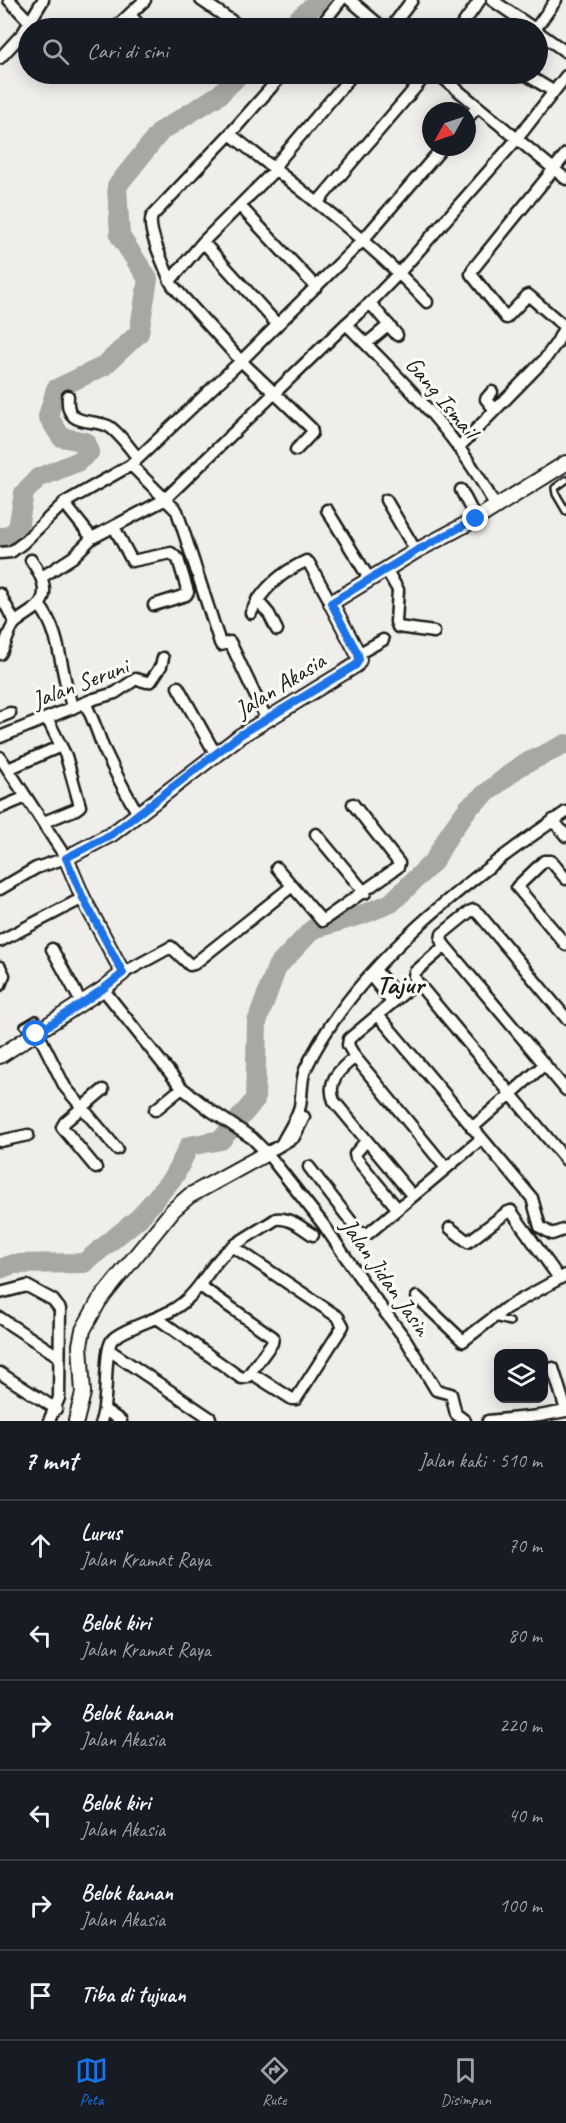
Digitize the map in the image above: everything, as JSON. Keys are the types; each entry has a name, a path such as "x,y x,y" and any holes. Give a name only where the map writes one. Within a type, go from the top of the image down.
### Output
{"street":[{"path":"9,0 26,18"},
{"path":"31,18 43,0"},
{"path":"127,18 145,0"},
{"path":"201,0 227,18"},
{"path":"327,18 342,0"},
{"path":"350,0 371,18"},
{"path":"398,18 412,0"},
{"path":"467,18 480,0"},
{"path":"492,0 518,18"},
{"path":"544,18 556,0"},
{"path":"130,15 133,18"},
{"path":"0,58 18,38"},
{"path":"548,39 566,52"},
{"path":"42,577 73,556 92,538 164,500 276,393 399,273 517,139 566,76"},
{"path":"274,84 230,134 158,208 150,221 173,286 241,361 311,428 312,433 309,438 296,450"},
{"path":"170,281 203,242 275,170 278,162 344,84"},
{"path":"317,203 418,84"},
{"path":"450,84 566,179"},
{"path":"541,84 553,91"},
{"path":"230,134 363,240 428,302"},
{"path":"458,448 545,359 565,326 528,295 506,318 471,274 472,269 566,154"},
{"path":"0,553 10,552 23,543 64,503 135,461 241,361 363,240 435,156"},
{"path":"240,206 316,287"},
{"path":"203,242 277,324"},
{"path":"370,303 397,335"},
{"name":"Gang Ismail","path":"346,324 414,393 482,479 495,506"},
{"path":"366,344 389,325"},
{"path":"492,392 486,399 495,410"},
{"path":"68,396 72,415 84,422 110,427 164,500 177,511 220,643 221,645 230,642 266,718"},
{"path":"251,613 257,600 274,582 294,566 307,561 331,603 416,551 476,519 566,463"},
{"path":"461,490 476,519"},
{"path":"386,500 416,551"},
{"path":"64,503 92,538"},
{"path":"327,510 370,580"},
{"path":"114,527 132,561 171,553 178,559 188,592 186,596 154,605"},
{"path":"0,654 15,623 39,605 44,590 42,577 31,560"},
{"path":"386,569 398,591 396,622 398,627 434,632"},
{"path":"0,594 15,623"},
{"path":"257,600 269,614 277,630"},
{"name":"Jalan Akasia","path":"66,858 112,834 266,718 356,665 359,660 358,654 331,603"},
{"path":"39,605 48,616 56,639 62,673 73,708"},
{"path":"358,654 383,640"},
{"name":"Jalan Seruni","path":"0,737 85,703 109,696 136,679 151,681 161,666 163,658"},
{"path":"178,687 216,755"},
{"path":"85,703 95,720 115,773 139,815"},
{"path":"44,822 80,806 66,756 48,718"},
{"path":"8,769 61,746"},
{"path":"0,757 66,858 83,898 123,973"},
{"path":"0,808 26,797"},
{"path":"277,868 322,921 365,893 400,865 353,804"},
{"path":"76,1421 83,1392 80,1345 83,1330 99,1300 173,1210 189,1196 282,1143 297,1115 304,1072 325,1035 352,998 447,900 510,850 566,812"},
{"path":"553,820 566,836"},
{"path":"316,834 365,893"},
{"path":"0,889 36,868 66,858"},
{"path":"564,872 550,861 544,861 517,887 566,945"},
{"path":"0,1056 34,1029 103,989 123,973 171,947 190,965 194,964 291,887"},
{"path":"0,941 83,898"},
{"path":"566,1018 474,910 442,934 441,940 445,946 566,1090"},
{"path":"445,946 415,972 417,982 566,1160"},
{"path":"52,949 81,1002"},
{"path":"0,968 4,975 0,985"},
{"path":"375,974 395,999"},
{"path":"417,982 350,1039 348,1045 355,1057 446,1168"},
{"path":"103,989 182,1088 252,1138 267,1153"},
{"path":"378,1015 532,1198 540,1227 546,1233 552,1234 566,1229"},
{"path":"34,1029 65,1087 117,1149"},
{"path":"355,1057 337,1072 333,1082 334,1101 412,1195"},
{"path":"472,1128 545,1064"},
{"path":"154,1110 182,1088"},
{"path":"96,1168 62,1127 64,1122 103,1090"},
{"path":"0,1142 28,1135"},
{"path":"309,1167 360,1233 369,1233 481,1139"},
{"path":"366,1141 355,1154 356,1158 398,1208"},
{"name":"Jalan Jidan Jasin","path":"267,1153 323,1224 369,1292 406,1340 436,1390 451,1394 459,1419"},
{"path":"417,1297 463,1341 492,1317 562,1276 511,1211 506,1212 468,1242 450,1228"},
{"path":"121,1421 103,1416 108,1350 112,1340 119,1334 158,1318 189,1299 219,1258 276,1218 291,1221 313,1235"},
{"path":"234,1247 338,1317 343,1326 296,1399 292,1399 251,1373"},
{"path":"0,1293 27,1286 58,1305 60,1317 59,1398 49,1421"},
{"path":"158,1318 242,1378 248,1377 272,1342 273,1337 200,1286"},
{"path":"0,1318 58,1356"},
{"path":"108,1350 210,1418"},
{"path":"488,1421 566,1411 553,1368"},
{"path":"0,1373 56,1409"}],"lane":[{"path":"566,480 555,488 566,511"},
{"path":"492,1317 510,1322"}],"waterway":[{"path":"299,18 320,0"},
{"path":"0,537 6,537 18,529 24,493 38,478 77,462 89,452 86,442 61,437 48,416 56,389 104,366 139,333 148,279 120,236 117,186 161,131 219,95 230,84"},
{"path":"0,1269 13,1264 84,1263 139,1218 175,1175 189,1146 221,1140 255,1100 257,1022 277,967 313,929 361,915 391,903 434,861 450,833 469,807 520,766 566,744"}],"district":[{"name":"Tajur","path":"400,984"}],"route":[{"path":"36,1034 123,973 83,898 66,858 92,846 139,815 240,735 356,665 359,660 358,654 331,603 416,551 476,519"}]}
